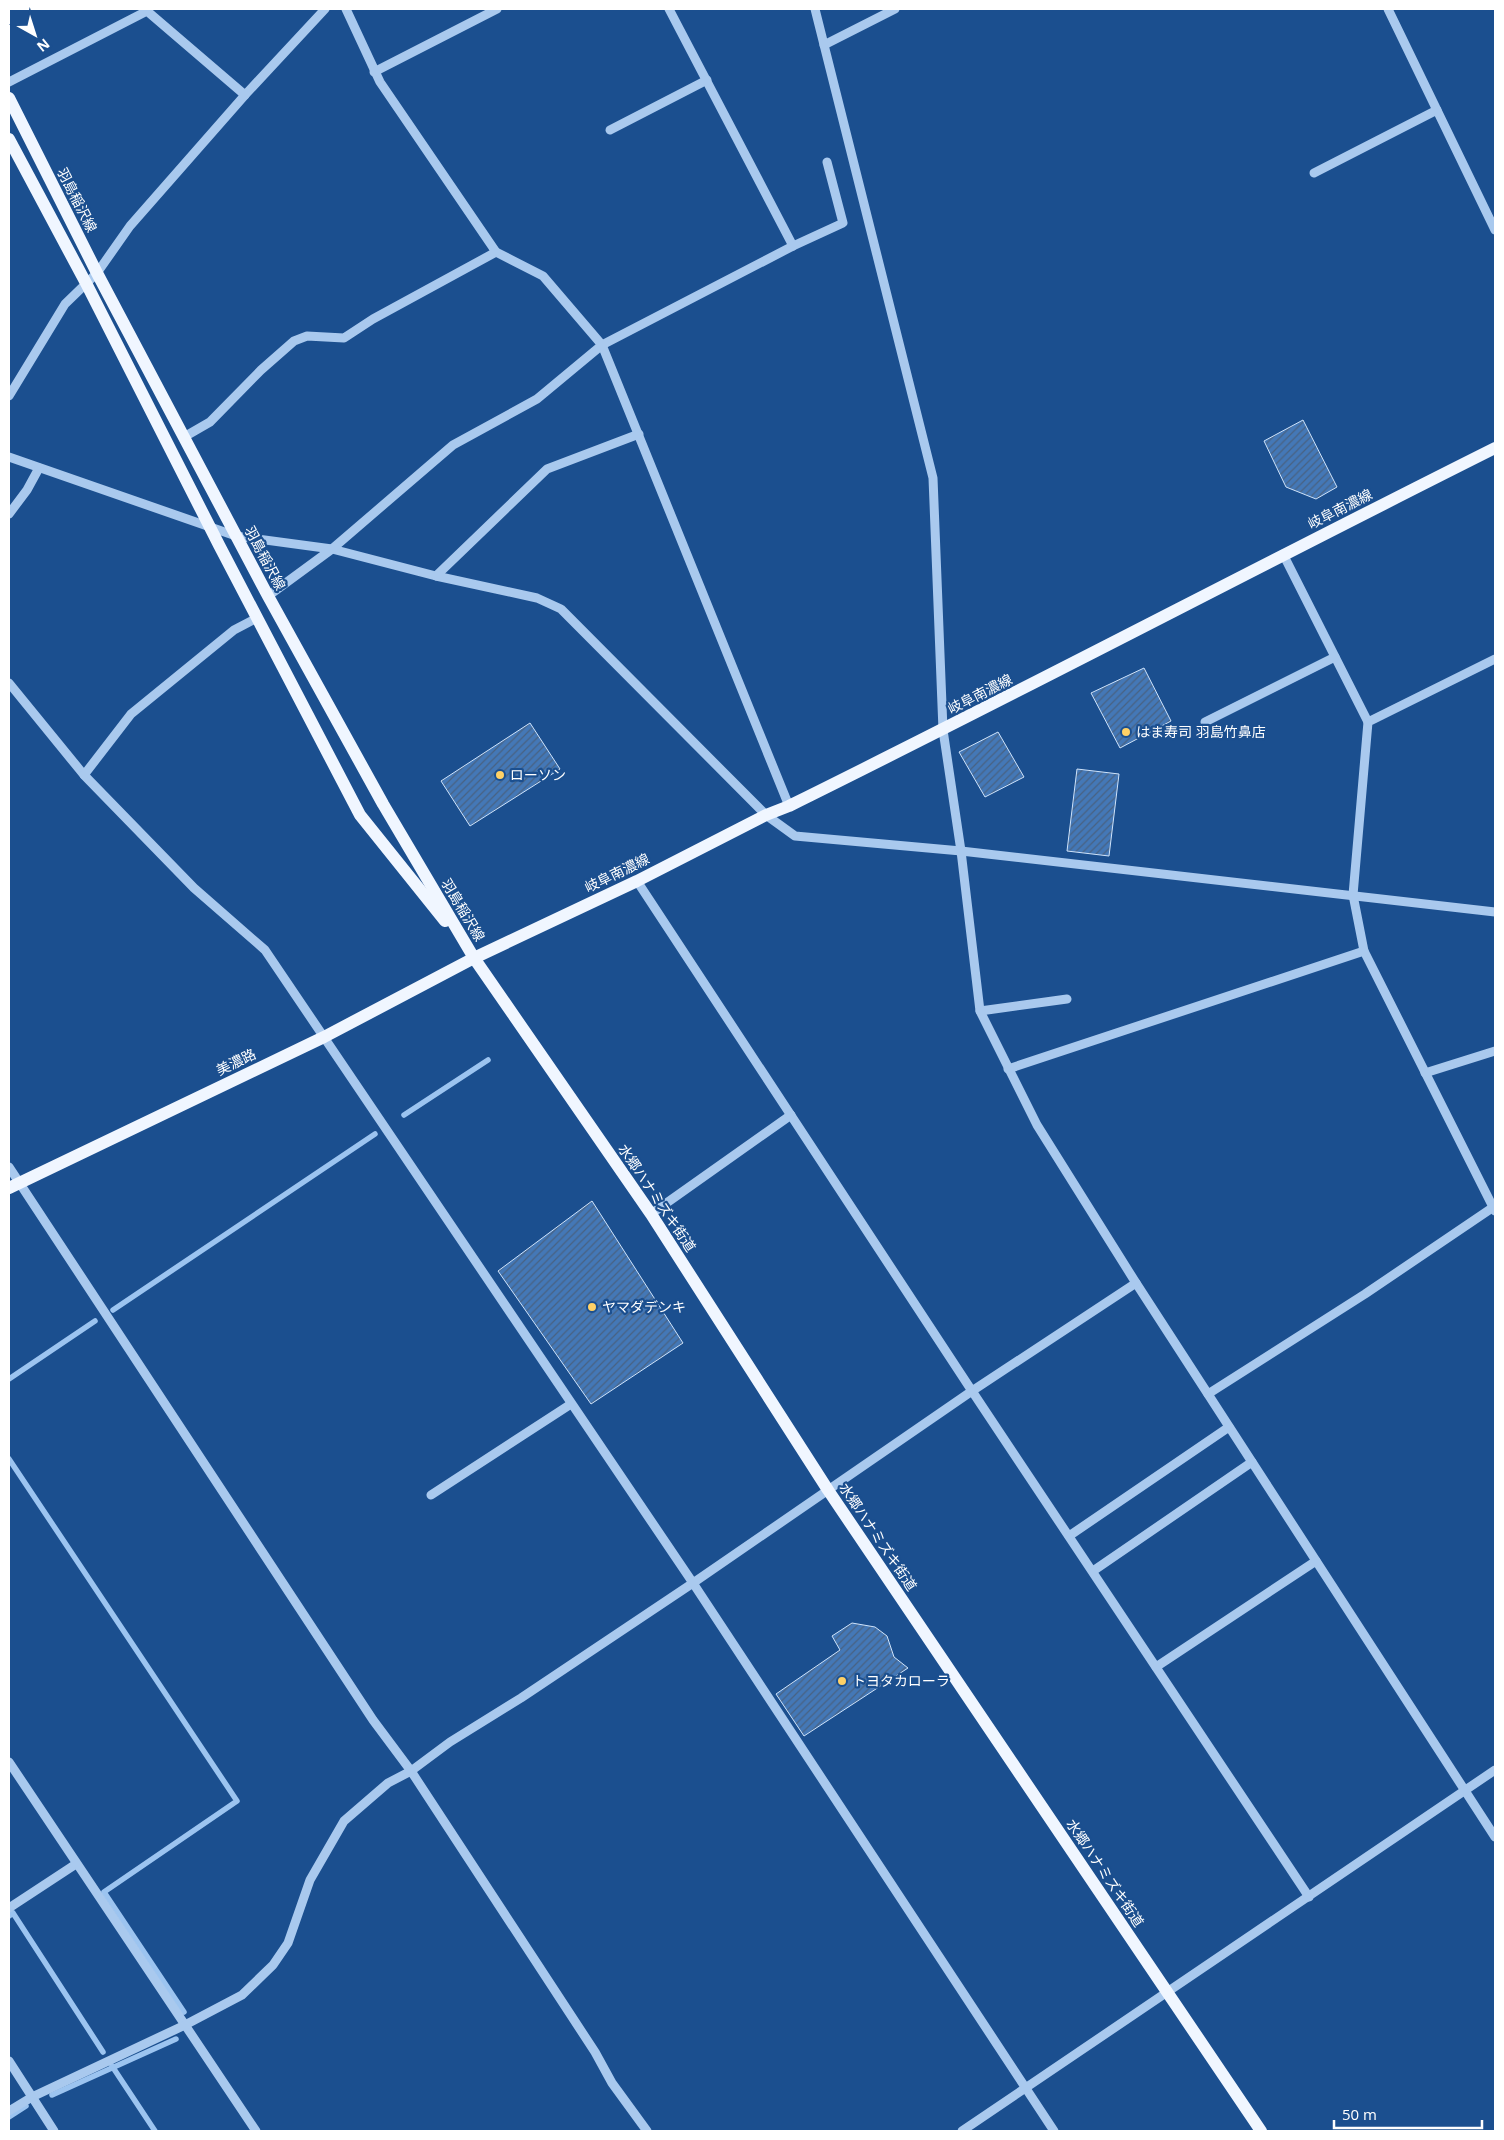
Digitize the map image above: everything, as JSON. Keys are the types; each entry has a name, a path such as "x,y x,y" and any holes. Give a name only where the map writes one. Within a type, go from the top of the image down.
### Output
{"main road":[{"name":"羽島稲沢線","path":"9,98 97,273 268,596 383,804 474,958"},
{"name":"羽島稲沢線","path":"9,139 87,285 209,527 360,815 474,958"},
{"name":"岐阜南濃線","path":"474,958 637,881 766,815 789,806 943,730 1283,554 1495,448"},
{"name":"美濃路","path":"14,1185 324,1037 474,958"},
{"name":"水郷ハナミズキ街道","path":"474,958 651,1214 828,1490 1261,2131"}],"street":[{"path":"9,396 65,304 87,285 130,226 245,95 325,9"},
{"path":"346,9 374,72 496,252 543,276 602,345 640,434 789,806"},
{"path":"374,72 497,9"},
{"path":"669,9 793,246"},
{"path":"815,9 933,478 943,730 961,851 980,1011 1037,1125 1229,1427 1495,1837"},
{"path":"824,45 895,9"},
{"path":"1388,9 1495,230"},
{"path":"9,82 147,10 245,95"},
{"path":"610,130 707,80"},
{"path":"1314,173 1437,110"},
{"path":"268,596 332,549 454,445 537,399 602,345 793,246 843,224 827,162"},
{"path":"184,437 210,422 261,370 294,342 307,336 344,338 373,319 496,252"},
{"path":"436,576 547,469 640,434"},
{"path":"9,457 236,536 332,549 436,576 537,598 561,609 766,815 795,836 961,851 1495,912"},
{"path":"9,514 27,490 39,468"},
{"path":"1208,1394 1365,1294 1494,1208 1364,951 1353,895 1368,722 1283,554"},
{"path":"84,775 131,714 234,630 257,618"},
{"path":"1205,722 1335,657"},
{"path":"1368,722 1495,659"},
{"path":"9,682 84,775 194,888 265,950 570,1404 693,1583 1054,2131"},
{"path":"637,881 972,1391 1309,1897"},
{"path":"1008,1069 1364,951"},
{"path":"980,1011 1067,999"},
{"path":"1425,1073 1495,1051"},
{"path":"651,1214 791,1115"},
{"path":"9,1167 14,1185 373,1720 411,1770 595,2052 612,2083 646,2131"},
{"path":"9,2110 32,2097 185,2025 242,1995 273,1965 288,1943 310,1880 344,1821 388,1783 521,1698 693,1583 972,1391 1136,1282"},
{"path":"431,1495 570,1404"},
{"path":"1069,1536 1229,1427"},
{"path":"1093,1571 1252,1462"},
{"path":"1156,1667 1316,1561"},
{"path":"9,1762 256,2131"},
{"path":"962,2131 1495,1770"},
{"path":"9,1908 76,1864"},
{"path":"9,2061 54,2131"}],"building":[{"path":"1303,420 1337,487 1316,499 1286,487 1264,441"},
{"path":"1144,668 1171,721 1120,748 1091,693"},
{"name":"ローソン","path":"530,723 560,769 470,826 441,781"},
{"path":"998,732 1024,777 985,797 959,752"},
{"path":"1077,769 1119,774 1109,856 1067,851"},
{"name":"ヤマダデンキ","path":"592,1201 683,1343 591,1404 498,1271"},
{"name":"トヨタカローラ","path":"852,1623 875,1627 887,1636 894,1657 908,1668 804,1736 776,1694 840,1650 832,1636"}],"waterway":[{"path":"404,1115 488,1060"},
{"path":"113,1310 375,1134"},
{"path":"9,1379 95,1321"},
{"path":"9,1459 237,1801 104,1892 184,2012"},
{"path":"9,1916 13,1913 103,2052"},
{"path":"52,2095 176,2039"},
{"path":"112,2066 155,2131"},
{"path":"9,2117 26,2106"}],"place":[{"name":"はま寿司 羽島竹鼻店","path":"1126,732"},
{"name":"ローソン","path":"500,775"},
{"name":"ヤマダデンキ","path":"592,1307"},
{"name":"トヨタカローラ","path":"842,1681"}]}
